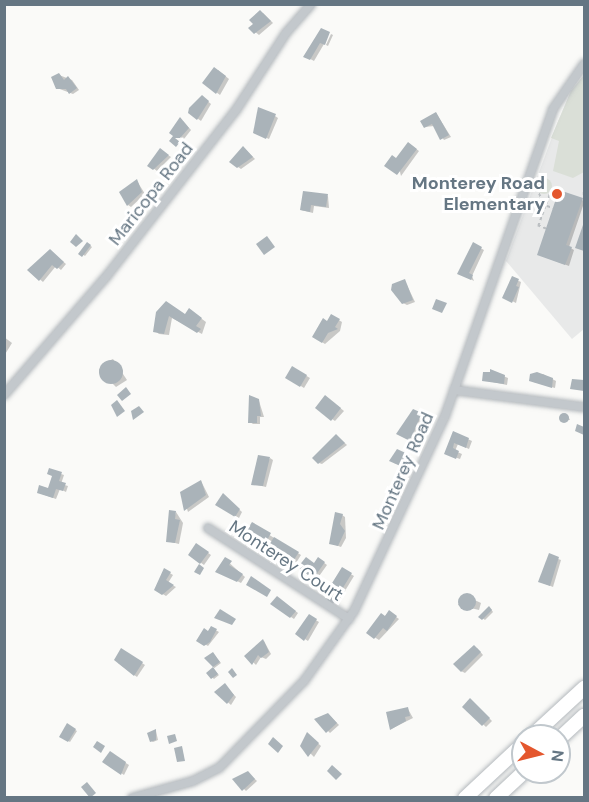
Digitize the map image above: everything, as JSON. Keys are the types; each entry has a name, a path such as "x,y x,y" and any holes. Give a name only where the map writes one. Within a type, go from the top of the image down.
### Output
{"highway":[{"path":"545,724 585,688"},
{"path":"571,728 585,716"},
{"path":"465,798 511,755"},
{"path":"458,798 490,775"},
{"path":"496,798 511,784"}],"street":[{"name":"Maricopa Road","path":"4,395 106,277 236,111 292,25 311,4"},
{"name":"Monterey Road","path":"132,798 193,781 219,768 304,681 349,619 434,442 553,109 585,64"},
{"path":"454,390 585,407"},
{"name":"Monterey Court","path":"208,528 349,619"}],"path":[{"path":"534,182 546,206 553,208"},
{"path":"546,229 538,226 551,191"},
{"path":"585,192 585,199"}],"shaded area":[{"name":"Monterey Road Elementary","path":"584,75 584,329 572,339 506,261 558,121 571,91"},
{"path":"584,75 584,172 573,178 553,171 559,141 551,138 571,91"},
{"path":"544,178 550,180 552,186 550,192 544,194 538,192 536,186 538,180"}],"building":[{"path":"260,10 271,21 254,34 248,28 253,24 249,20"},
{"path":"321,28 330,32 325,45 320,43 310,60 303,57"},
{"path":"214,67 226,76 216,94 202,83"},
{"path":"59,73 64,80 68,76 77,88 69,94 66,89 56,89 51,77"},
{"path":"202,95 209,101 197,120 188,113 189,108"},
{"path":"258,107 276,114 266,139 253,133"},
{"path":"436,112 449,135 440,140 432,124 424,128 420,121"},
{"path":"180,117 189,128 180,138 175,138 180,142 176,147 169,141 173,136 169,133"},
{"path":"408,142 417,149 397,175 384,166 392,155 396,158"},
{"path":"243,146 253,157 237,168 229,162"},
{"path":"160,148 169,155 153,170 147,166"},
{"path":"137,179 142,192 127,206 119,192"},
{"path":"559,190 583,198 566,245 572,247 565,265 537,255"},
{"path":"303,191 328,194 326,207 311,205 310,212 300,210"},
{"path":"584,222 584,251 575,248"},
{"path":"76,234 83,241 76,247 70,242"},
{"path":"267,236 275,247 264,255 256,244"},
{"path":"87,242 91,245 82,257 78,254"},
{"path":"473,242 482,247 469,273 473,275 471,280 457,274"},
{"path":"50,249 64,262 57,269 52,265 39,281 27,270"},
{"path":"512,276 519,279 516,286 519,287 512,303 502,298"},
{"path":"405,279 413,300 402,304 391,290 392,284"},
{"path":"436,299 447,303 442,313 432,309"},
{"path":"166,301 185,314 189,308 202,318 196,326 201,329 197,333 169,316 164,334 153,332 156,312"},
{"path":"331,314 340,319 335,327 338,329 328,333 322,343 312,337 323,318 327,321"},
{"path":"111,360 116,361 122,367 122,377 116,383 111,384 106,383 100,377 99,372 100,367 106,361"},
{"path":"292,366 307,375 300,387 285,378"},
{"path":"490,369 505,375 504,384 482,381 483,372 490,372"},
{"path":"537,372 553,378 552,388 529,381 530,374"},
{"path":"572,379 584,380 584,391 570,389"},
{"path":"126,387 131,394 122,401 117,395"},
{"path":"249,395 259,399 261,416 257,416 257,423 248,423"},
{"path":"325,395 341,408 331,421 315,408"},
{"path":"117,400 125,411 117,417 111,405"},
{"path":"139,406 144,412 133,420 131,411"},
{"path":"413,409 422,413 410,441 396,434"},
{"path":"564,413 569,418 564,423 559,418"},
{"path":"577,424 584,427 584,435 575,431"},
{"path":"453,431 469,438 466,448 454,443 453,448 459,451 456,459 444,454"},
{"path":"336,434 345,443 318,464 312,458"},
{"path":"397,449 410,455 405,468 389,461"},
{"path":"258,455 270,457 263,486 251,485"},
{"path":"49,468 62,472 59,481 66,483 63,491 56,489 53,498 37,493 39,485 48,488 52,476 47,474"},
{"path":"201,480 206,495 184,511 180,492"},
{"path":"223,493 240,509 235,517 215,505"},
{"path":"169,510 176,511 175,519 180,520 175,543 166,542"},
{"path":"335,512 343,514 340,524 345,531 338,546 329,544"},
{"path":"252,522 271,533 266,542 247,530"},
{"path":"274,537 299,552 292,563 269,545"},
{"path":"196,543 209,552 200,564 188,555"},
{"path":"549,553 559,557 550,586 538,582"},
{"path":"225,557 232,561 229,565 243,574 237,582 215,572"},
{"path":"306,557 314,563 318,557 325,562 313,579 298,567"},
{"path":"199,564 204,568 200,575 194,572"},
{"path":"342,567 352,573 333,604 327,600 333,591 329,588"},
{"path":"164,568 171,572 166,580 174,585 162,595 154,590"},
{"path":"251,576 271,590 267,597 246,585"},
{"path":"467,593 473,596 476,602 473,608 467,611 461,608 458,602 461,596"},
{"path":"277,596 296,611 290,618 270,604"},
{"path":"489,606 492,610 482,620 478,617"},
{"path":"220,609 236,619 232,625 214,618"},
{"path":"389,610 397,616 387,631 383,628 374,639 366,633 381,613 385,616"},
{"path":"309,614 317,619 304,641 295,634"},
{"path":"211,626 217,629 210,642 204,646 196,641 204,628 208,631"},
{"path":"263,639 269,652 261,658 258,655 252,665 244,656"},
{"path":"474,645 481,652 461,672 453,664"},
{"path":"121,648 143,662 134,676 114,660"},
{"path":"213,652 220,662 213,667 204,658"},
{"path":"213,667 218,674 211,679 206,673"},
{"path":"232,668 237,675 233,678 228,672"},
{"path":"225,683 234,695 227,704 214,692"},
{"path":"470,698 490,718 482,726 462,707"},
{"path":"408,707 410,716 405,717 406,721 390,730 386,712"},
{"path":"328,713 337,723 326,733 314,719"},
{"path":"67,723 76,729 68,742 59,737"},
{"path":"156,729 156,740 150,742 147,733"},
{"path":"307,732 319,743 308,757 300,746"},
{"path":"175,734 177,741 169,744 167,736"},
{"path":"273,737 283,746 278,753 268,744"},
{"path":"97,741 105,746 101,753 93,747"},
{"path":"182,746 185,761 177,762 174,748"},
{"path":"110,751 126,762 121,775 102,762"},
{"path":"332,765 342,774 336,780 327,771"},
{"path":"248,771 255,779 242,791 232,779"},
{"path":"87,782 96,793 90,798 81,787"}],"place":[{"name":"Monterey Road Elementary","path":"557,194"}]}
